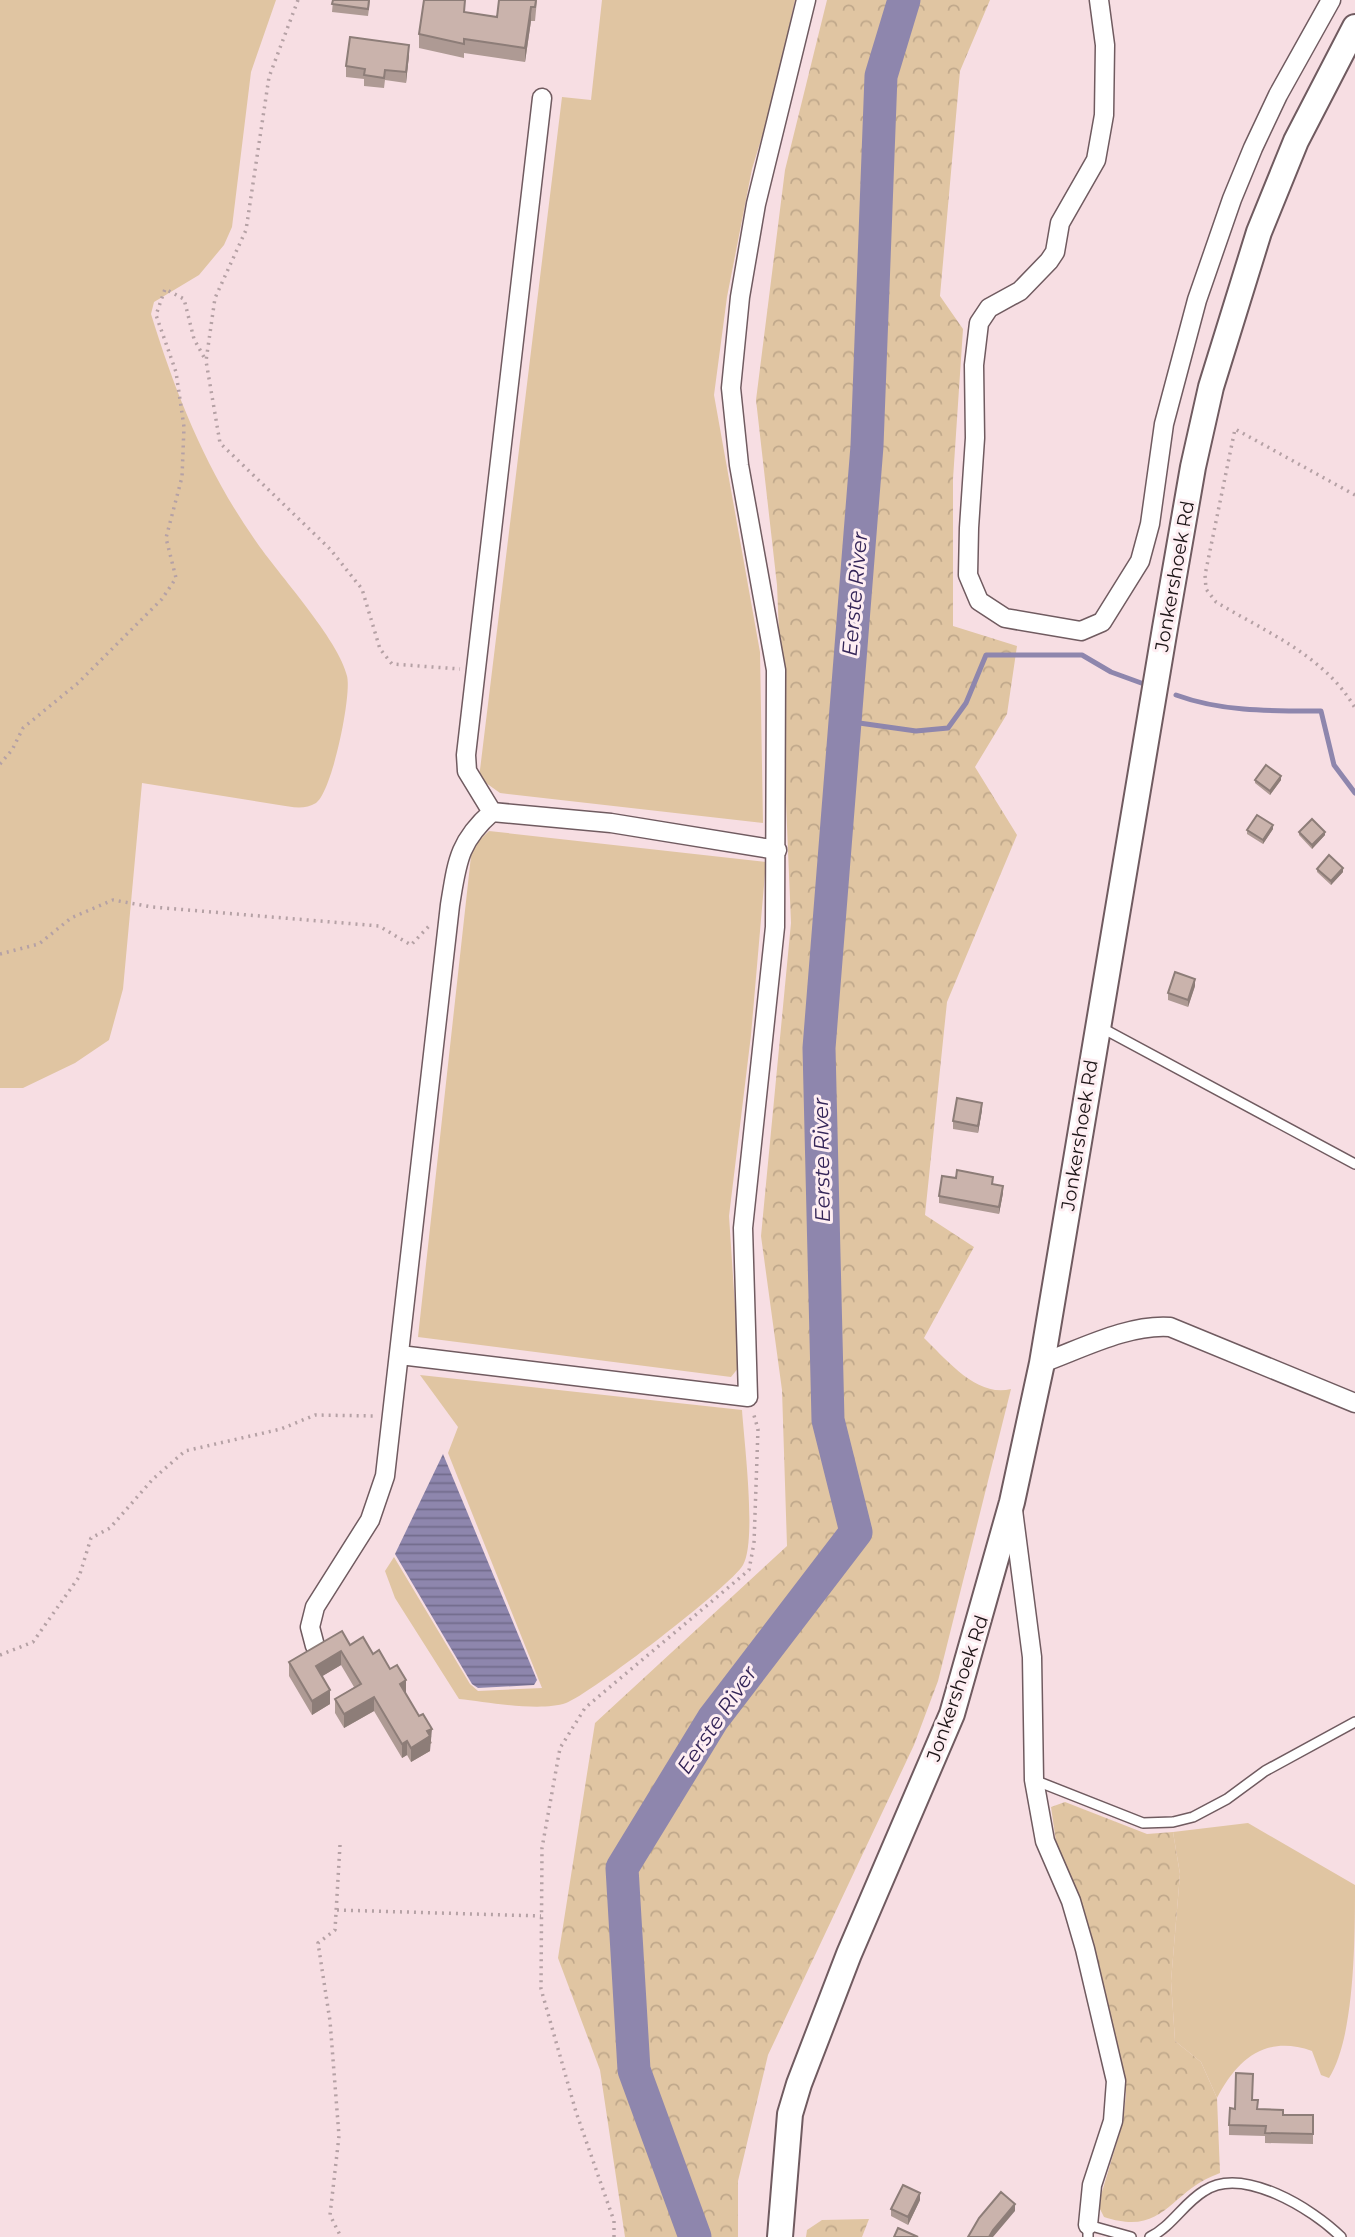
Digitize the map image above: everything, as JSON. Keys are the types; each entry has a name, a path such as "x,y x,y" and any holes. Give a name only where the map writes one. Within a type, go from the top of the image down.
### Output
{"street":[{"path":"400,1355 748,1397 743,1228 771,982 777,850 776,670 738,465 731,388 740,297 756,204 806,0"},
{"path":"1099,0 1105,45 1104,115 1096,160 1060,223 1055,252 1049,261 1020,291 989,308 979,323 974,365 975,438 968,575 973,592 990,610 1005,618 1081,631 1102,622 1140,561 1150,524 1164,424 1197,300 1253,148 1278,95 1331,0"},
{"name":"Jonkershoek Rd","path":"779,2237 790,2114 799,2084 849,1954 952,1714 1012,1502 1042,1363 1191,481 1211,387 1259,232 1296,141 1355,27"},
{"path":"492,812 467,771 466,755 542,98"},
{"path":"315,1646 310,1628 315,1607 370,1520 380,1497 393,1417 450,905 461,848 475,827 492,812 611,823 777,850"},
{"path":"1042,1363 1132,1331 1155,1326 1170,1327 1355,1403"},
{"path":"1012,1502 1032,1657 1034,1780 1045,1841 1071,1901 1082,1937 1116,2081 1113,2121 1092,2185 1088,2231"}],"lane":[{"path":"1097,1026 1355,1164"},
{"path":"1034,1780 1143,1823 1173,1822 1193,1817 1227,1799 1265,1771 1355,1722"},
{"path":"1150,2237 1206,2189 1242,2183 1294,2203 1341,2237"},
{"path":"1088,2231 1131,2237"}],"path":[{"path":"298,0 269,77 246,230 215,298 206,361 220,443 330,549 362,589 380,649 392,664 475,671"},
{"path":"0,764 12,750 23,728 78,683 162,599 176,578 166,538 182,477 184,427 176,372 156,315 165,289 184,299 194,339 206,361"},
{"path":"1355,495 1236,429 1205,575 1206,589 1216,602 1325,669 1344,689 1355,708"},
{"path":"0,954 39,944 71,918 113,900 152,907 379,926 411,945 450,905"},
{"path":"614,2237 614,2221 576,2112 541,1989 542,1848 560,1748 585,1708 749,1570 754,1543 758,1429 748,1397"},
{"path":"0,1655 33,1642 79,1577 91,1538 110,1528 153,1479 185,1451 281,1429 315,1415 393,1417"},
{"path":"340,1845 335,1930 318,1942 330,2021 339,2136 330,2215 341,2237"},
{"path":"336,1910 541,1916"}],"green space":[{"path":"0,0 276,0 251,72 232,227 224,245 199,275 154,302 151,314 182,403 207,459 237,514 332,644 342,661 348,686 344,722 334,763 322,795 312,805 288,807 142,783 123,989 109,1040 75,1063 23,1088 0,1088"},
{"path":"602,0 795,0 772,104 752,169 727,297 714,395 760,652 763,823 500,793 479,778 562,97 591,100"},
{"path":"827,0 990,0 960,71 940,296 963,329 953,479 953,626 1017,646 1007,714 975,767 1017,835 947,1002 925,1215 974,1247 924,1338 952,1366 974,1382 986,1388 1011,1389 938,1681 914,1745 768,2055 738,2181 738,2237 625,2237 600,2070 558,1958 595,1723 787,1546 782,1390 761,1236 791,923 777,585 756,400 785,170"},
{"path":"489,831 766,862 751,1035 729,1216 739,1367 731,1377 418,1337 472,847"},
{"path":"420,1375 742,1410 749,1514 747,1553 743,1565 714,1594 659,1639 602,1681 566,1703 542,1707 459,1699 395,1598 385,1571 394,1557 470,1684 478,1691 542,1688 448,1453 458,1427"},
{"path":"1065,1802 1147,1834 1173,1832 1180,1874 1171,1981 1175,2041 1201,2062 1217,2098 1220,2173 1202,2181 1154,2217 1141,2221 1125,2222 1104,2217 1098,2205 1123,2122 1126,2094 1099,1968 1079,1895 1056,1842 1051,1807"},
{"path":"1248,1823 1355,1885 1355,1932 1349,2013 1338,2060 1329,2078 1321,2075 1312,2051 1281,2046 1267,2048 1244,2061 1217,2098 1201,2062 1175,2041 1171,1981 1180,1874 1173,1832"},
{"path":"869,2219 862,2237 806,2237 807,2230 822,2220"}],"shaded area":[{"path":"443,1454 537,1680 534,1685 478,1688 472,1684 395,1554"}],"building":[{"path":"333,0 369,0 368,9 332,4"},
{"path":"424,0 465,0 464,12 497,17 499,0 536,0 535,7 531,7 525,48 464,39 464,44 419,34"},
{"path":"350,37 409,45 406,72 385,70 384,78 364,75 365,69 346,66"},
{"path":"1266,765 1281,776 1270,791 1255,780"},
{"path":"1257,815 1273,825 1263,840 1247,830"},
{"path":"1312,819 1325,832 1312,845 1299,832"},
{"path":"1329,855 1343,868 1331,881 1317,869"},
{"path":"1175,972 1195,979 1188,1000 1168,993"},
{"path":"957,1098 982,1103 978,1126 953,1121"},
{"path":"957,1170 993,1177 992,1184 1003,1186 999,1207 939,1196 942,1176 956,1178"},
{"path":"342,1631 350,1645 363,1637 373,1654 379,1650 390,1669 397,1665 406,1680 400,1684 419,1716 423,1714 432,1729 427,1731 430,1736 411,1748 407,1741 402,1744 374,1697 344,1714 335,1699 361,1684 341,1651 316,1666 330,1690 312,1701 289,1662"},
{"path":"1236,2073 1253,2074 1252,2100 1258,2100 1257,2109 1283,2110 1283,2115 1313,2115 1313,2134 1265,2133 1266,2126 1229,2125 1230,2108 1235,2109"},
{"path":"903,2185 920,2193 908,2217 891,2209"},
{"path":"1001,2192 1015,2204 989,2237 968,2237 979,2218"},
{"path":"898,2228 918,2237 894,2237"}],"waterway":[{"name":"Eerste River","path":"695,2237 634,2070 622,1868 713,1719 856,1532 828,1420 819,1048 867,446 881,76 904,0"},
{"path":"845,721 916,731 948,728 966,703 986,655 1082,655 1111,672 1144,684"},
{"path":"1176,695 1229,708 1321,711 1334,765 1355,793"}]}
